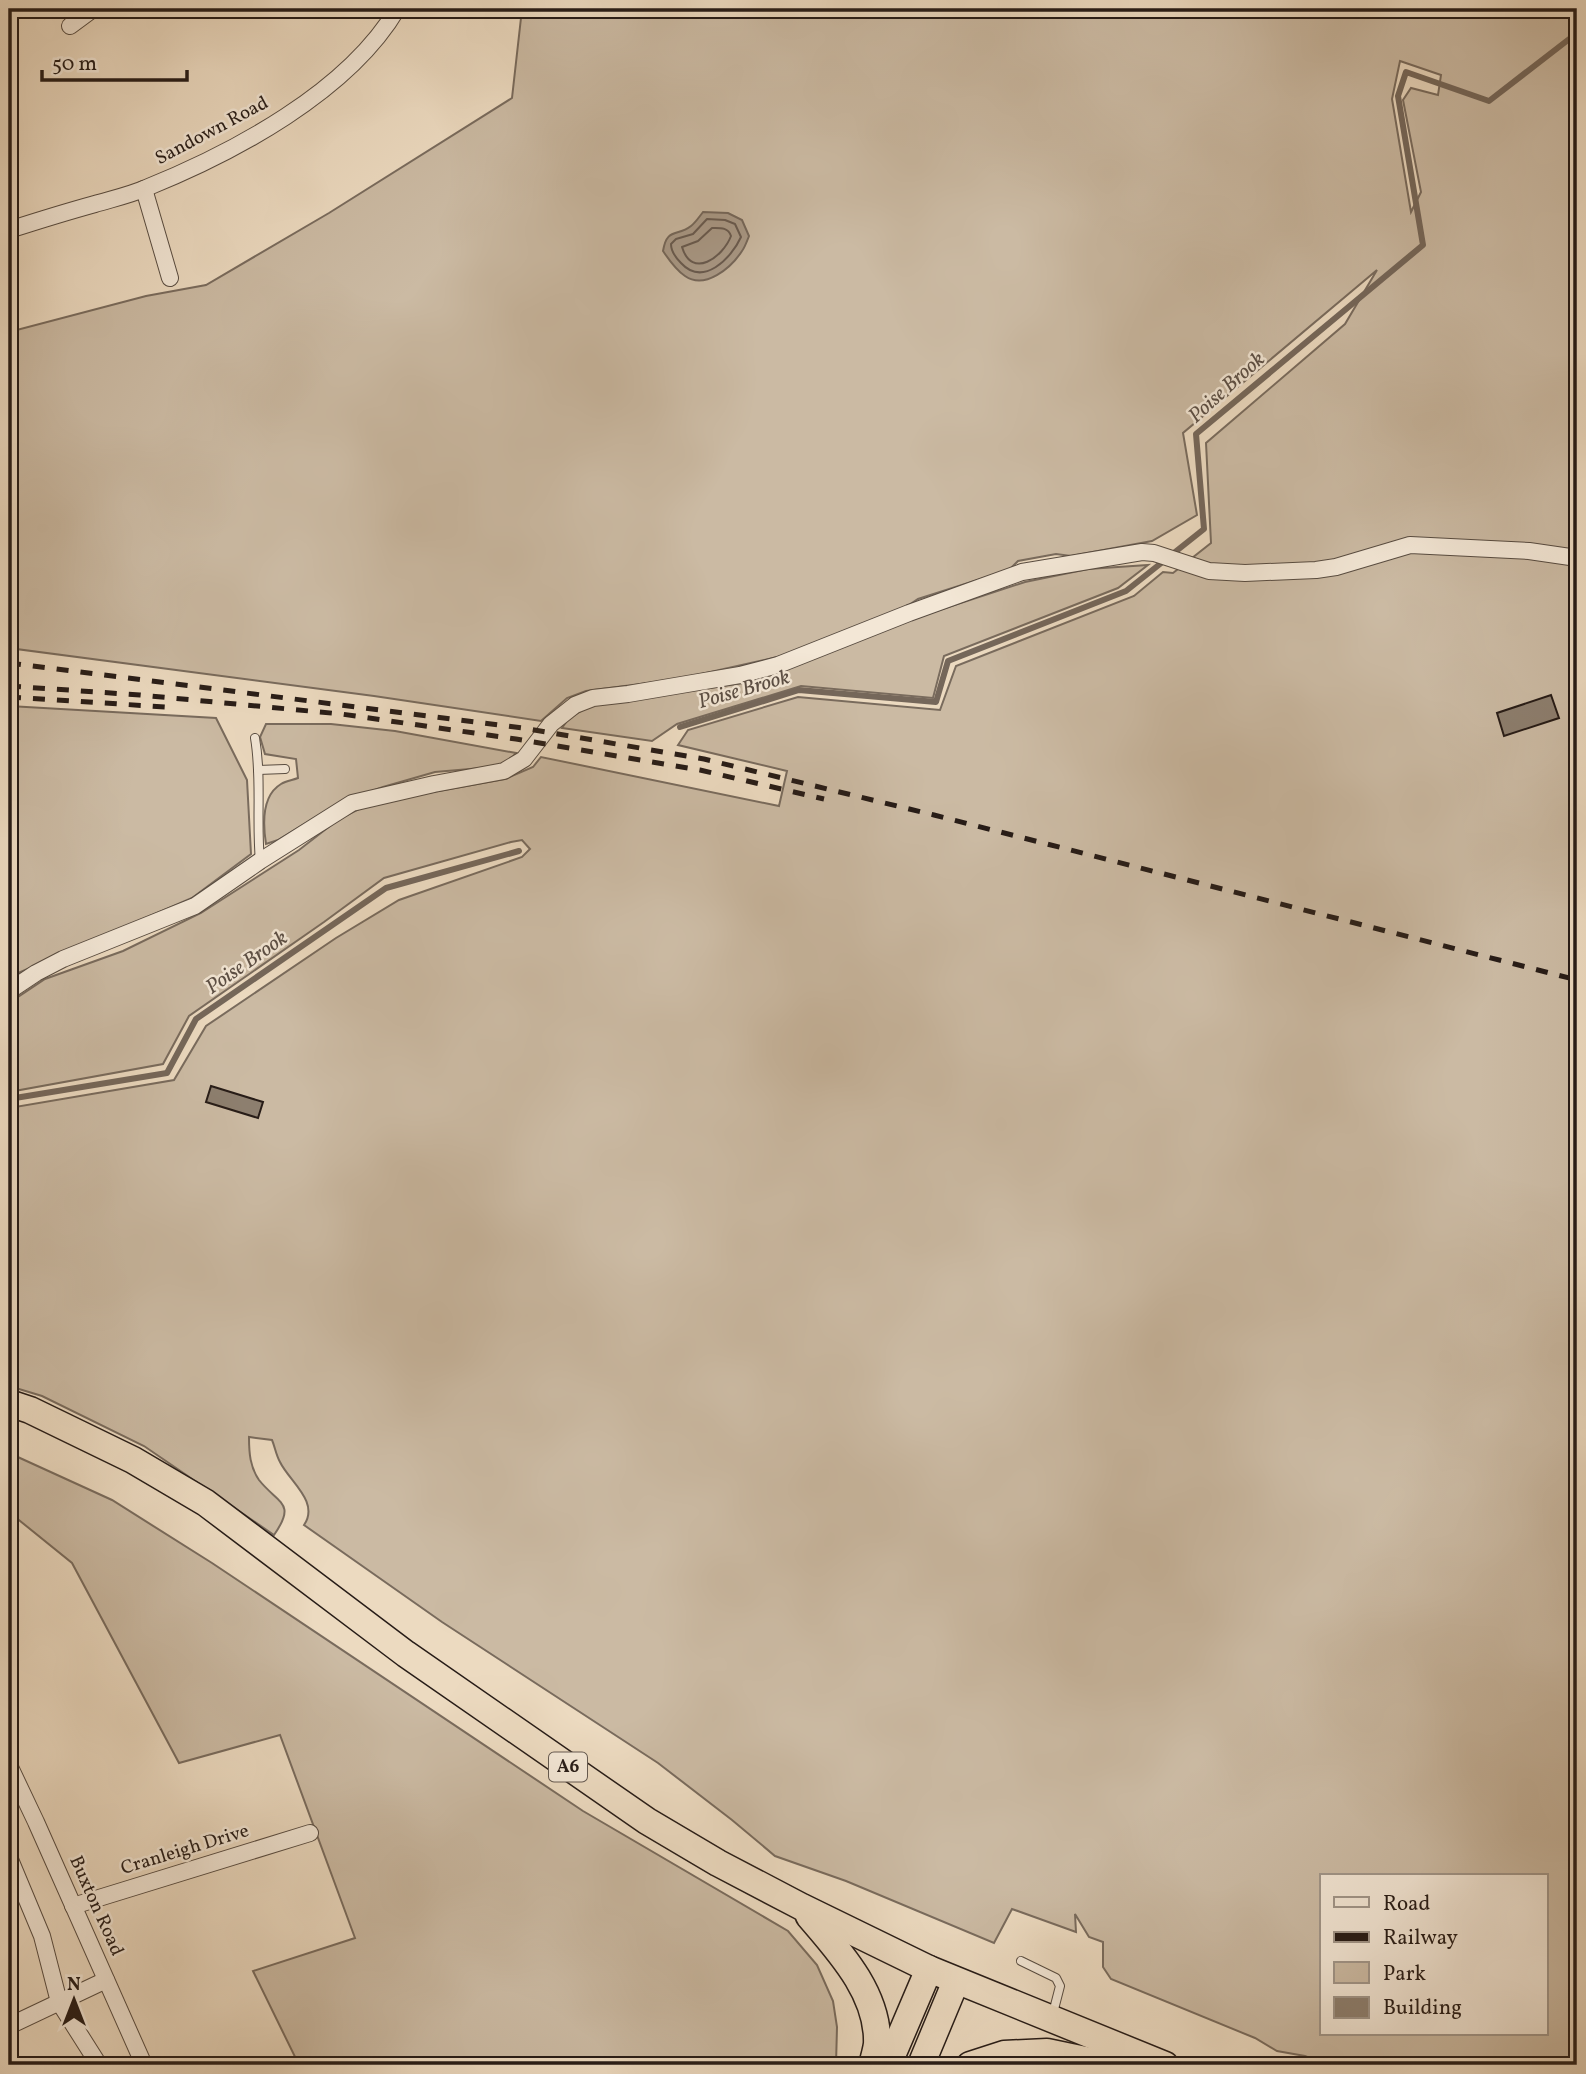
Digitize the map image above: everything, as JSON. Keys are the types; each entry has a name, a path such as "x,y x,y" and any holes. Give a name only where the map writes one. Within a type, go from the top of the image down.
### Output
{"highway":[{"name":"A6","path":"9,1403 30,1410 133,1460 206,1503 407,1654 583,1777 694,1849 802,1907 929,1969 1165,2065"},
{"path":"802,1907 846,1959 867,1998 874,2019 877,2044 872,2065"},
{"path":"888,2065 929,1969"},
{"path":"921,2065 956,1981"},
{"path":"970,2065 1004,2054 1047,2052 1109,2065"}],"street":[{"path":"70,26 93,9"},
{"name":"Sandown Road","path":"9,230 144,190 214,158 269,127 323,90 360,55 397,9"},
{"path":"144,190 170,278"},
{"path":"9,991 63,959 195,906 352,803 504,771 524,759 551,724 575,705 593,698 740,675 778,665 1022,572 1142,552 1154,553 1209,571 1316,570 1336,567 1410,545 1529,551 1577,558"},
{"name":"Buxton Road","path":"9,1765 144,2065"},
{"name":"Cranleigh Drive","path":"73,1906 310,1833"},
{"path":"9,1857 42,1936 59,2002 99,2065"},
{"path":"9,2026 106,1980"}],"lane":[{"path":"255,738 260,861"},
{"path":"258,771 285,769"},
{"path":"1021,1961 1056,1978 1060,1986 1051,2019"}],"green space":[{"path":"522,9 1577,9 1577,2065 1327,2065 1305,2056 1277,2051 1255,2038 1111,1979 1103,1967 1103,1942 1089,1937 1075,1914 1076,1932 1012,1909 994,1943 846,1881 775,1856 658,1763 442,1622 304,1525 308,1516 306,1500 280,1462 272,1440 249,1437 251,1460 256,1475 284,1509 281,1524 274,1535 144,1446 42,1396 9,1386 9,1108 174,1080 206,1026 336,938 399,900 522,857 530,849 522,840 511,842 384,878 189,1016 163,1064 9,1092 9,1003 45,979 123,951 201,913 299,850 339,819 361,808 505,779 533,767 541,757 779,806 787,771 678,745 688,730 798,697 940,710 956,666 1134,596 1163,572 1173,573 1211,543 1206,443 1345,324 1377,270 1183,433 1197,515 1152,541 1071,556 1056,554 1018,561 1009,570 918,599 900,611 782,656 679,679 586,691 567,698 541,721 9,648 9,332 146,296 206,285 329,213 512,98","holes":["1400,61 1441,75 1438,95 1411,88 1403,100 1421,192 1411,212 1392,99"]},
{"path":"1148,565 1118,588 944,656 933,698 801,686 677,724 652,741 562,728 569,718 592,705 751,682 918,617 1025,582 1088,569"},
{"path":"9,706 216,718 247,780 251,854 192,898 9,977"},
{"path":"266,724 331,724 395,731 516,753 505,766 435,772 341,802 278,840 266,844 264,820 270,796 281,784 298,778 296,759 265,754 260,737"},
{"path":"9,1453 112,1500 212,1563 583,1811 788,1931 817,1965 833,2001 837,2027 836,2065 299,2065 253,1971 355,1938 280,1735 179,1763 72,1563 9,1512"}],"water":[{"path":"703,212 728,213 742,220 749,236 737,258 724,270 709,279 693,280 682,274 663,251 670,235 691,226"}],"building":[{"path":"1551,695 1559,718 1504,736 1497,713"},
{"path":"211,1086 263,1102 258,1118 206,1102"}],"waterway":[{"name":"Poise Brook","path":"680,727 799,690 936,702 948,661 1126,591 1204,529 1196,434 1423,245 1398,96 1406,72 1489,101 1577,33"},
{"name":"Poise Brook","path":"9,1099 167,1073 196,1019 386,888 519,851"}],"railway":[{"path":"9,663 523,728 704,759 934,815 1577,980"},
{"path":"9,686 341,714 516,739 700,770 824,799"},
{"path":"9,697 166,707"}]}
